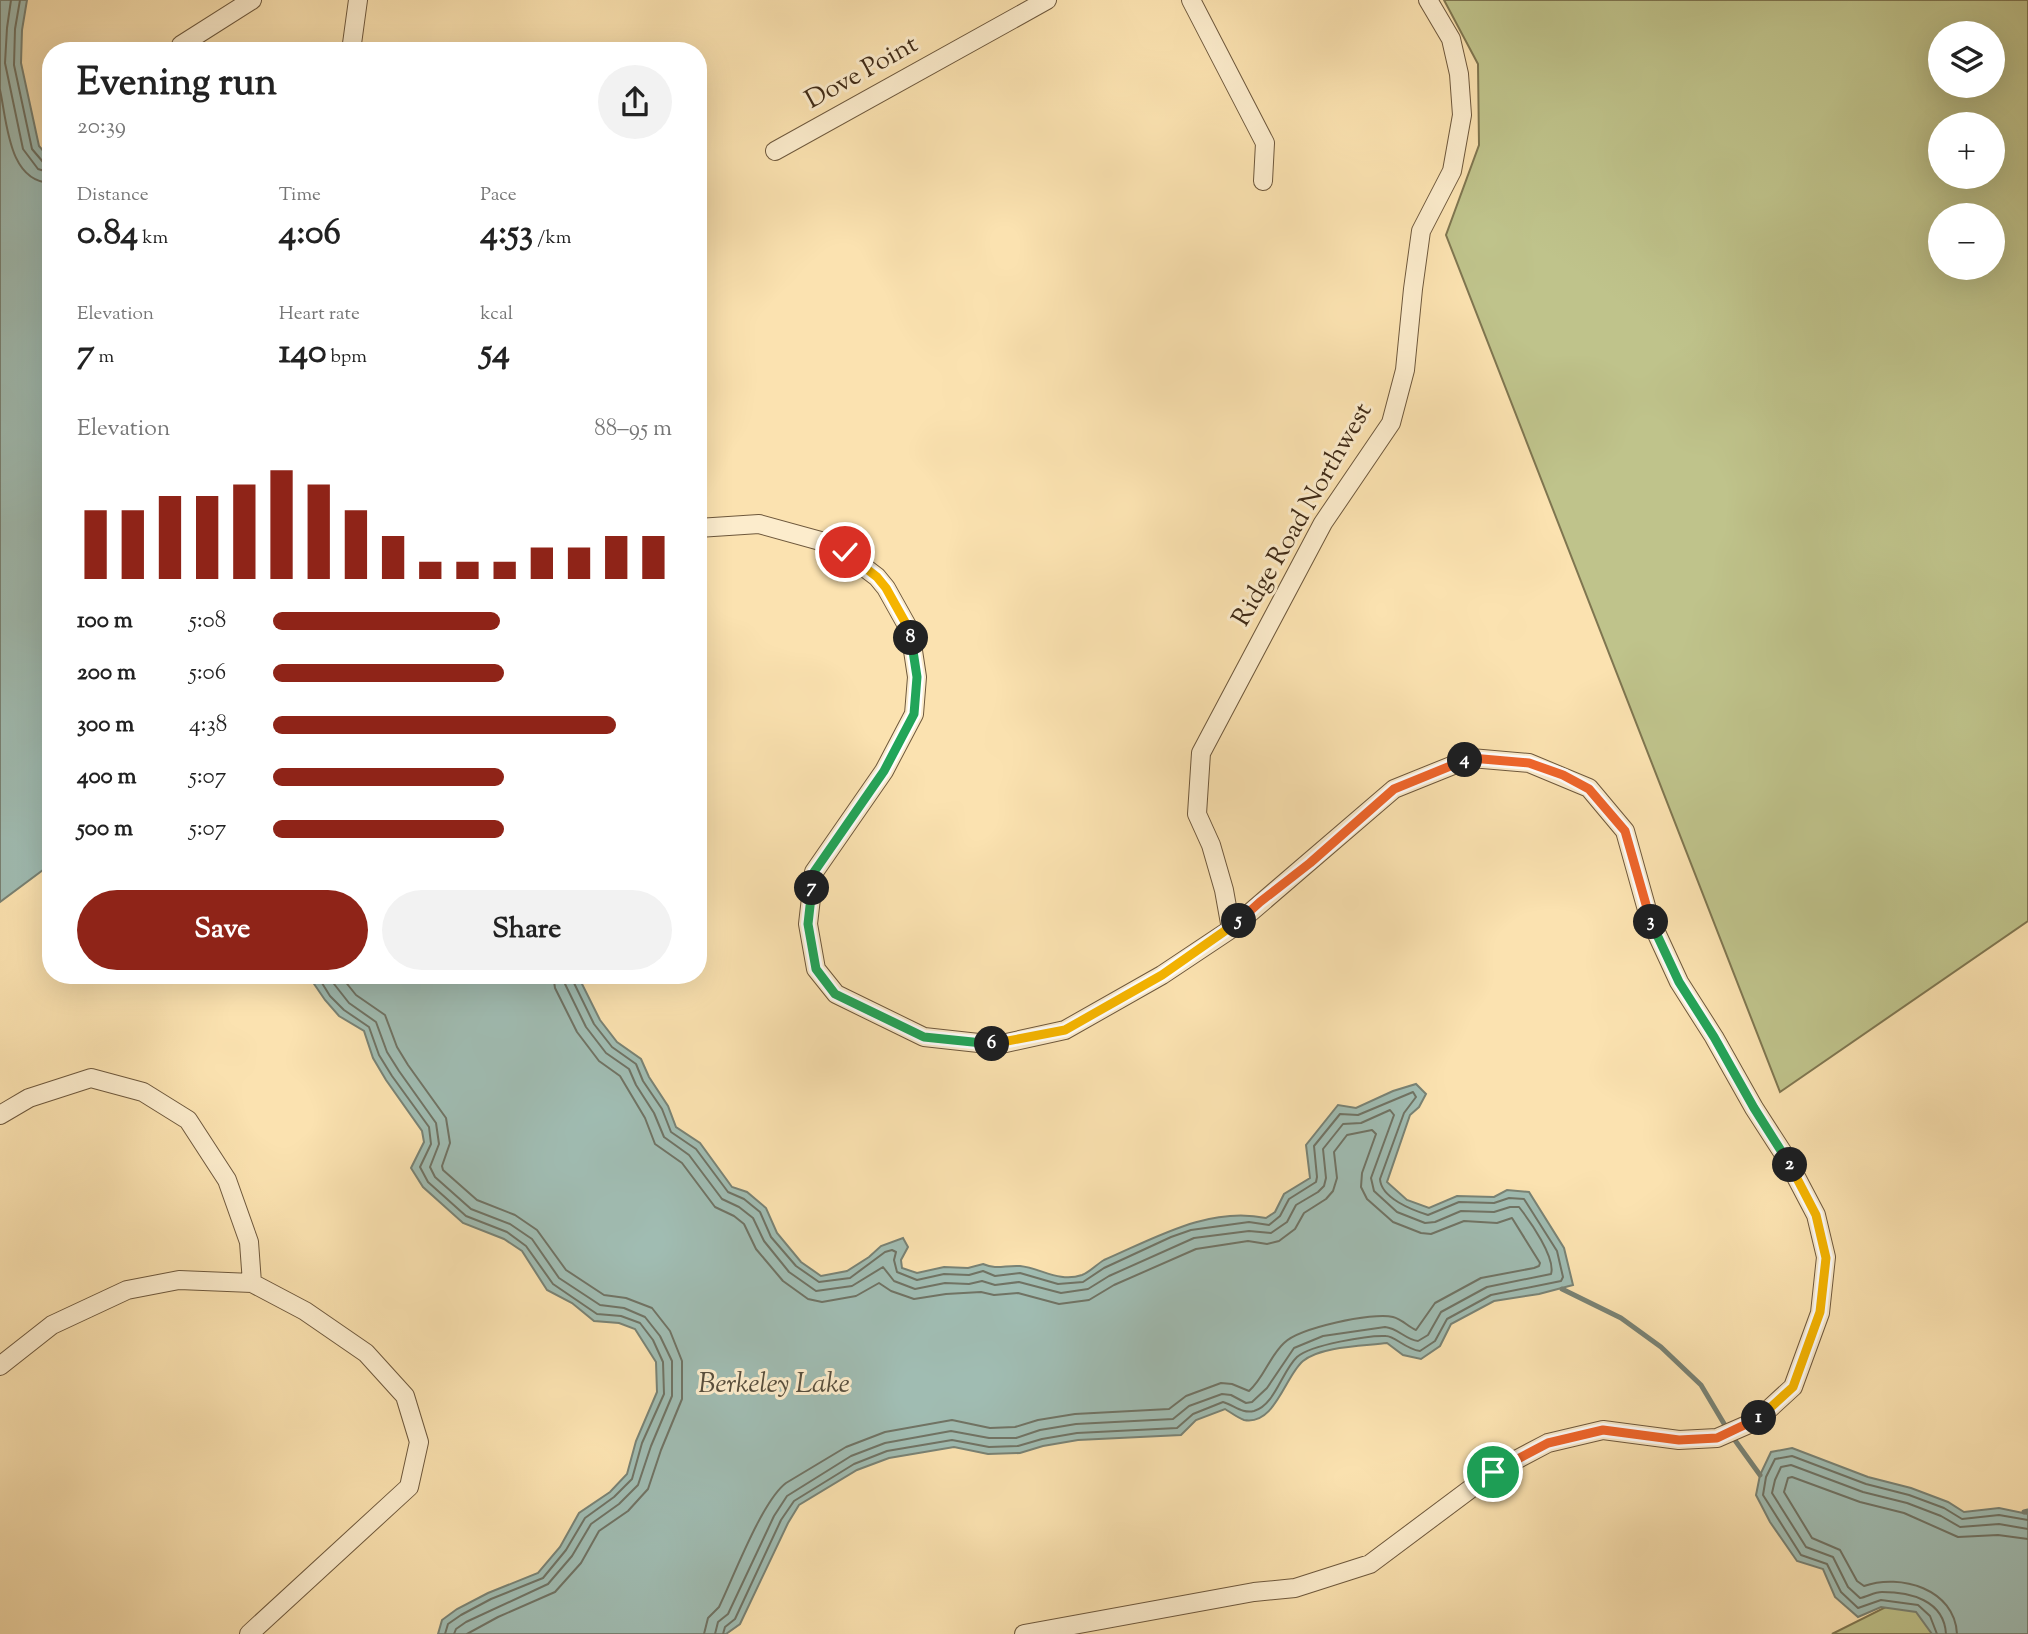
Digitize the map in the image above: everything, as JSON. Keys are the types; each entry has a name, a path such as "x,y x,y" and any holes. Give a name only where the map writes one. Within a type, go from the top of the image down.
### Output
{"street":[{"path":"186,42 252,0"},
{"path":"352,42 358,0"},
{"name":"Dove Point","path":"775,151 1047,0"},
{"path":"1191,0 1265,142 1263,181"},
{"name":"Ridge Road Northwest","path":"1231,929 1211,845 1197,814 1201,753 1323,523 1391,423 1405,370 1421,230 1452,171 1462,114 1459,74 1451,39 1428,0"},
{"path":"707,527 759,524 835,545 877,577 910,631 917,677 914,714 884,771 814,872 808,924 816,969 835,994 924,1037 998,1045 1065,1030 1162,975 1231,929 1394,789 1471,758 1529,763 1563,775 1589,789 1625,831 1649,917 1679,982 1785,1156 1816,1215 1826,1258 1820,1312 1793,1387 1756,1421 1717,1438 1679,1440 1603,1430 1548,1443 1493,1472 1370,1564 1295,1588 1254,1592 1024,1634"},
{"path":"0,1115 29,1098 91,1078 143,1092 188,1120 227,1180 249,1242 252,1283"},
{"path":"0,1366 52,1325 127,1290 179,1280 252,1283 305,1311 366,1353 405,1396 419,1442 409,1487 249,1634"}],"green space":[{"path":"1444,0 2028,0 2028,921 1780,1092 1446,235 1479,145 1478,64"},
{"path":"2028,1536 2028,1634 1832,1634"}],"water":[{"path":"0,0 27,0 22,30 21,63 42,150 42,871 0,902"},
{"name":"Berkeley Lake","path":"314,984 582,984 600,1020 617,1042 641,1059 668,1106 676,1127 700,1143 732,1187 747,1192 766,1208 777,1233 801,1262 821,1276 847,1271 881,1246 903,1238 908,1247 901,1260 902,1268 917,1273 944,1267 968,1268 983,1264 1028,1267 1058,1276 1074,1277 1085,1274 1104,1260 1183,1226 1224,1216 1266,1218 1275,1212 1284,1194 1310,1178 1306,1145 1338,1105 1356,1108 1416,1084 1426,1094 1419,1107 1410,1115 1387,1182 1407,1200 1429,1208 1457,1196 1494,1197 1507,1190 1529,1192 1564,1248 1573,1285 1494,1301 1451,1324 1440,1346 1421,1359 1403,1355 1387,1343 1320,1352 1303,1361 1272,1408 1255,1420 1244,1420 1225,1409 1196,1420 1181,1435 1078,1440 1020,1453 988,1454 954,1447 889,1458 857,1470 799,1505 740,1624 726,1634 438,1634 442,1620 457,1609 538,1573 560,1547 579,1513 610,1492 627,1474 636,1441 657,1392 656,1362 635,1329 619,1323 594,1321 572,1303 547,1290 522,1251 504,1239 463,1223 423,1187 411,1168 424,1142 422,1131 373,1058 364,1031 339,1016"},
{"path":"1792,1448 1868,1477 1911,1488 1948,1502 1964,1512 1999,1508 2028,1514 2028,1634 1932,1634 1916,1612 1881,1607 1858,1617 1835,1597 1823,1569 1797,1561 1770,1522 1756,1495 1760,1475 1771,1452"}],"waterway":[{"path":"1562,1289 1621,1318 1661,1347 1701,1385 1729,1432 1760,1475"},
{"path":"2024,1512 2028,1511"}],"route":[{"path":"845,552 877,577 910,631 917,677 914,714 884,771 814,872 808,924 816,969 835,994 924,1037 998,1045 1065,1030 1162,975 1231,929 1394,789 1471,758 1529,763 1563,775 1589,789 1625,831 1649,917 1679,982 1785,1156 1816,1215 1826,1258 1820,1312 1793,1387 1756,1421 1717,1438 1679,1440 1603,1430 1548,1443 1493,1472"}]}
